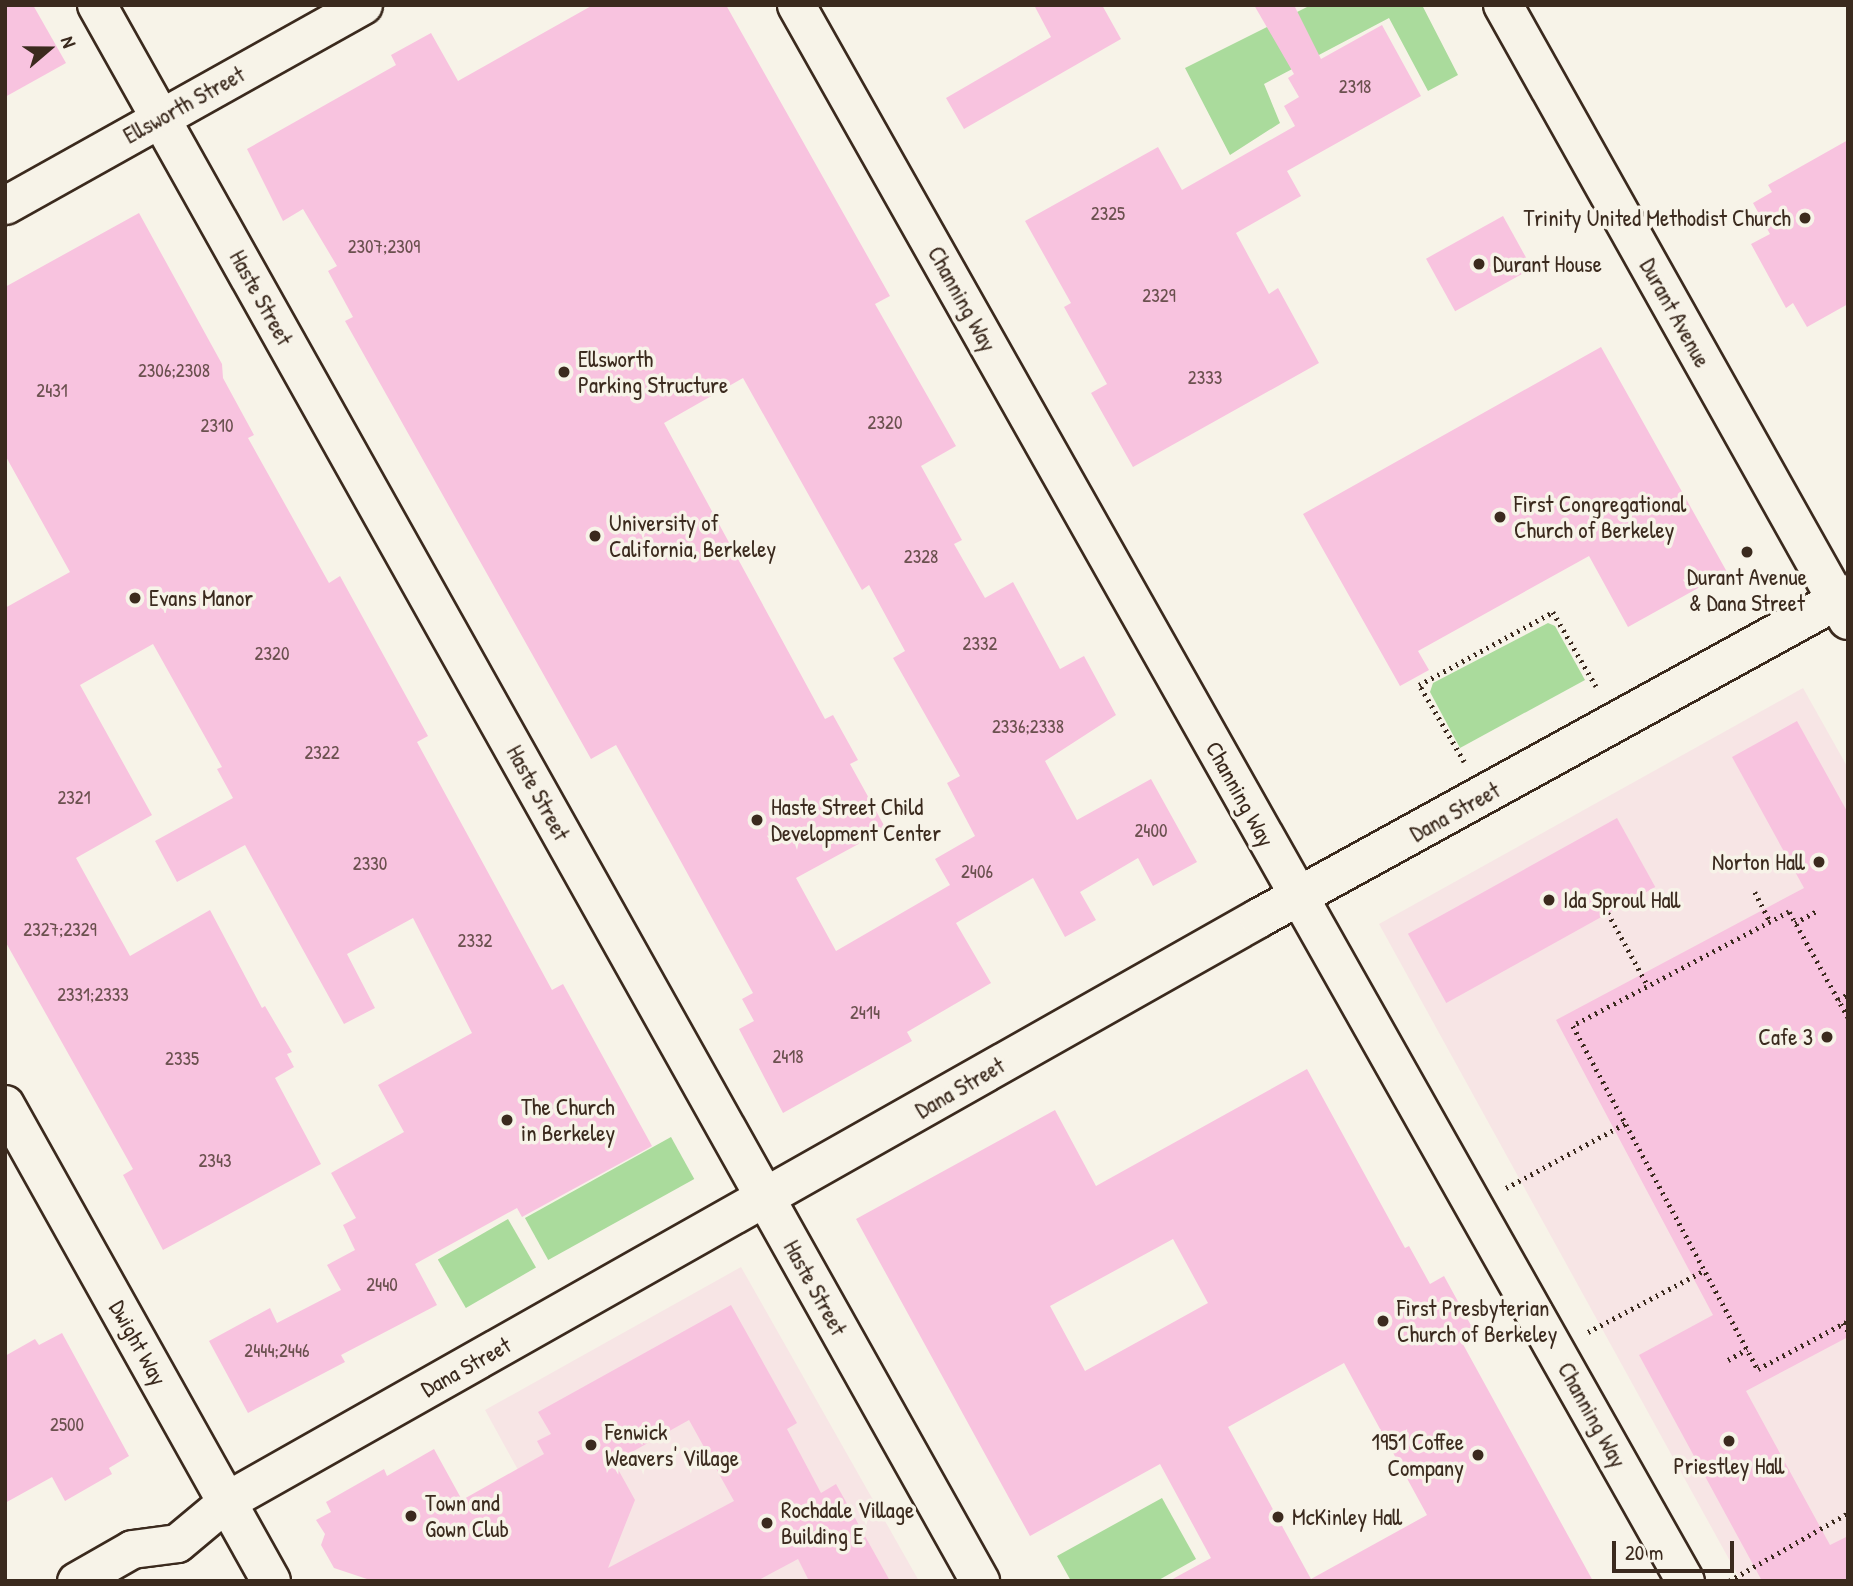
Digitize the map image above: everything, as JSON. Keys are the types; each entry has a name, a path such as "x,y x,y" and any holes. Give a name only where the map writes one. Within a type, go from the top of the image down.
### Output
{"main road":[{"name":"Haste Street","path":"97,5 980,1581"},
{"name":"Durant Avenue","path":"1503,5 1844,605"},
{"name":"Dana Street","path":"226,1502 1300,895 1618,723 1844,605"},
{"name":"Dwight Way","path":"5,1105 271,1581"}],"street":[{"name":"Ellsworth Street","path":"5,205 363,5"},
{"name":"Channing Way","path":"796,5 1685,1581"},
{"name":"Dana Street","path":"76,1581 132,1549 177,1543 226,1502"}],"path":[{"path":"1484,796 1419,685 1541,618 1553,612 1618,723"},
{"path":"1755,892 1770,922"},
{"path":"1795,923 1817,911"},
{"path":"1848,1018 1789,912 1573,1026 1758,1369 1846,1322 1848,1331"},
{"path":"1608,913 1648,986"},
{"path":"1838,1000 1848,994"},
{"path":"1474,1205 1626,1123"},
{"path":"1556,1349 1705,1270"},
{"path":"1728,1360 1748,1349"},
{"path":"1729,1581 1848,1513"}],"shaded area":[{"path":"1803,688 1848,768 1848,1581 1741,1581 1379,924"},
{"path":"741,1267 919,1581 389,1581 534,1499 485,1410"}],"green space":[{"path":"1311,5 1422,5 1458,75 1428,91 1389,18 1264,84 1280,123 1230,155 1185,68"},
{"path":"1548,623 1555,626 1585,680 1460,748 1430,692 1433,683"},
{"path":"671,1137 694,1179 548,1260 525,1218"},
{"path":"508,1219 536,1267 466,1308 438,1260"},
{"path":"1162,1498 1196,1559 1157,1581 1071,1581 1057,1556"}],"building":[{"path":"5,5 33,5 66,63 5,97"},
{"name":"University of California, Berkeley","path":"593,5 726,5 890,296 875,304 956,446 921,466 962,540 954,544 985,598 1013,582 1060,669 1084,656 1116,715 1045,761 1077,820 1151,779 1197,862 1153,886 1138,858 1080,892 1096,920 1065,937 1033,878 956,923 991,983 907,1032 912,1041 783,1113 739,1029 754,1021 742,999 753,993 668,838 616,745 591,759 345,321 353,317 328,271 337,266 303,209 283,221 247,149 396,65 391,55 431,33 458,81","holes":["743,378 862,590 869,585 905,651 893,658 960,776 947,783 975,836 935,859 950,885 836,951 796,878 886,829 850,764 858,760 833,715 825,719 664,423"]},
{"path":"1034,5 1102,5 1121,39 964,129 946,98 1051,37"},
{"path":"1254,5 1294,5 1321,59 1382,25 1421,96 1287,171 1301,196 1236,233 1269,294 1278,288 1319,363 1133,467 1091,393 1107,384 1064,307 1071,303 1025,221 1158,147 1182,190 1295,126 1284,106 1299,97 1288,78 1294,74"},
{"name":"Trinity United Methodist Church","path":"1848,140 1848,304 1807,327 1793,303 1786,308 1751,244 1770,234 1753,203 1772,192 1768,185"},
{"path":"139,213 222,364 223,378 254,435 248,438 329,583 340,576 428,736 417,742 552,990 563,984 652,1146 522,1217 517,1208 415,1264 437,1305 341,1355 345,1362 248,1413 209,1341 270,1308 277,1323 341,1290 327,1265 355,1250 343,1225 356,1218 331,1173 404,1132 378,1085 472,1033 413,918 347,954 375,1008 344,1024 245,845 177,882 155,841 233,798 217,769 222,767 153,644 80,685 152,815 76,858 130,956 210,910 262,1008 265,1006 292,1052 287,1054 294,1067 275,1078 321,1164 163,1250 123,1175 133,1169 5,941 5,608 70,572 5,455 5,287"},
{"name":"Durant House","path":"1503,216 1532,268 1455,311 1426,259"},
{"name":"First Congregational Church of Berkeley","path":"1601,347 1727,572 1628,627 1589,556 1418,651 1429,670 1400,686 1303,514"},
{"path":"1797,721 1848,813 1848,1337 1746,1391 1830,1545 1848,1536 1848,1581 1762,1581 1639,1355 1713,1315 1556,1020 1804,888 1732,757"},
{"name":"Ida Sproul Hall","path":"1617,818 1655,887 1446,1003 1408,934"},
{"name":"First Presbyterian Church of Berkeley","path":"1307,1069 1405,1248 1409,1246 1430,1284 1444,1276 1473,1329 1459,1337 1593,1581 1169,1581 1211,1558 1160,1464 1030,1536 856,1219 1055,1110 1096,1186","holes":["1173,1239 1208,1303 1085,1371 1050,1306","1344,1363 1427,1515 1311,1579 1228,1427"]},
{"path":"731,1305 797,1423 787,1429 821,1493 836,1484 890,1581 809,1581 798,1559 757,1581 373,1581 334,1568 321,1545 325,1534 316,1520 331,1512 326,1502 384,1469 387,1476 434,1449 462,1500 544,1454 537,1441 551,1434 538,1412","holes":["689,1420 734,1501 608,1568 635,1500 614,1462"]},
{"path":"62,1333 129,1456 109,1468 112,1474 65,1501 52,1477 5,1503 5,1356 35,1339 39,1345"}],"place":[{"name":"Trinity United Methodist Church","path":"1805,218"},
{"name":"Durant House","path":"1479,264"},
{"name":"Ellsworth Parking Structure","path":"564,372"},
{"name":"First Congregational Church of Berkeley","path":"1500,517"},
{"name":"University of California, Berkeley","path":"595,536"},
{"name":"Durant Avenue & Dana Street","path":"1747,552"},
{"name":"Evans Manor","path":"135,598"},
{"name":"Haste Street Child Development Center","path":"757,820"},
{"name":"Norton Hall","path":"1819,862"},
{"name":"Ida Sproul Hall","path":"1549,900"},
{"name":"Cafe 3","path":"1827,1037"},
{"name":"The Church in Berkeley","path":"507,1120"},
{"name":"First Presbyterian Church of Berkeley","path":"1383,1321"},
{"name":"Priestley Hall","path":"1729,1441"},
{"name":"Fenwick Weavers' Village","path":"591,1445"},
{"name":"1951 Coffee Company","path":"1478,1455"},
{"name":"Town and Gown Club","path":"411,1516"},
{"name":"McKinley Hall","path":"1278,1517"},
{"name":"Rochdale Village Building E","path":"767,1523"}]}
